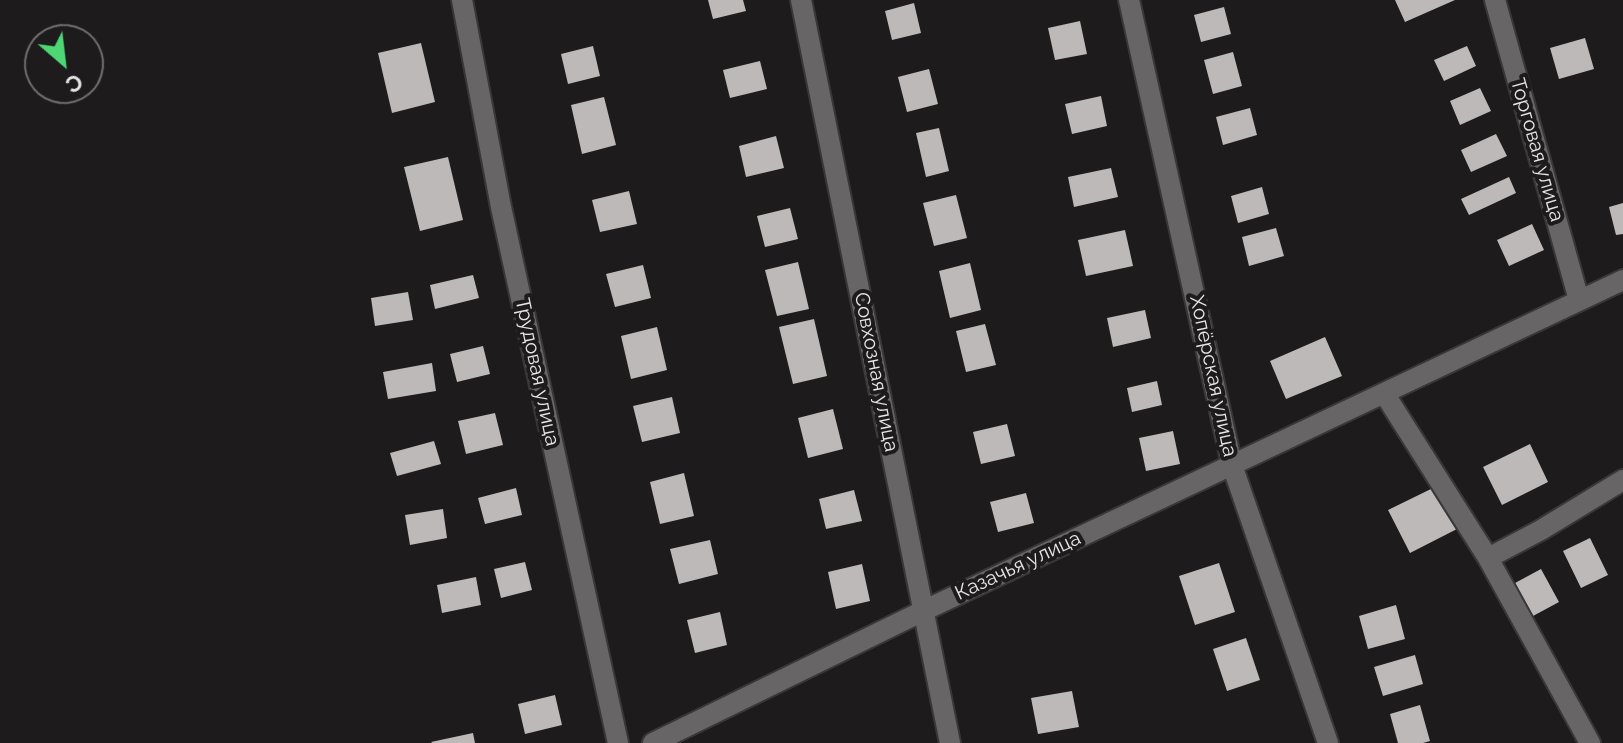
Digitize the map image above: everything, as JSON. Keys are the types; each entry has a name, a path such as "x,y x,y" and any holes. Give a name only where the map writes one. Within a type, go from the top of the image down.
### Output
{"street":[{"name":"Трудовая улица","path":"462,0 505,222 618,743"},
{"name":"Совхозная улица","path":"801,0 950,743"},
{"name":"Хопёрская улица","path":"1129,0 1232,465 1328,743"},
{"name":"Торговая улица","path":"1495,0 1579,300"},
{"name":"Казачья улица","path":"653,743 923,611 1623,280"},
{"path":"1384,393 1488,558 1590,743"},
{"path":"1488,558 1623,480"}],"building":[{"path":"708,0 743,0 746,11 713,19"},
{"path":"1395,0 1455,0 1405,22"},
{"path":"914,3 921,33 892,40 885,11"},
{"path":"1224,7 1231,34 1201,42 1194,15"},
{"path":"1080,21 1087,54 1055,60 1048,28"},
{"path":"1585,38 1594,69 1559,79 1550,48"},
{"path":"421,43 435,102 392,113 378,53"},
{"path":"593,46 600,76 568,84 561,54"},
{"path":"1467,46 1476,66 1444,81 1434,60"},
{"path":"1233,52 1242,86 1213,94 1204,60"},
{"path":"760,61 767,89 730,98 723,70"},
{"path":"929,69 938,104 907,112 898,77"},
{"path":"1480,88 1491,111 1460,125 1450,101"},
{"path":"1101,96 1107,126 1072,134 1065,104"},
{"path":"604,97 616,145 582,154 571,105"},
{"path":"1250,108 1257,135 1223,145 1216,117"},
{"path":"939,128 949,171 926,177 916,133"},
{"path":"1496,134 1507,156 1471,172 1461,150"},
{"path":"776,136 784,168 746,177 739,146"},
{"path":"448,157 463,220 420,231 404,167"},
{"path":"1111,168 1118,197 1074,207 1068,177"},
{"path":"1509,177 1516,193 1469,215 1461,199"},
{"path":"1262,187 1269,214 1238,223 1231,196"},
{"path":"629,191 637,224 600,232 592,200"},
{"path":"956,195 967,238 934,246 923,203"},
{"path":"1623,203 1623,234 1616,235 1609,207"},
{"path":"790,208 798,239 765,247 757,216"},
{"path":"1532,224 1544,250 1509,266 1497,240"},
{"path":"1276,228 1284,256 1249,266 1242,237"},
{"path":"1125,230 1133,266 1086,276 1078,240"},
{"path":"798,262 809,309 777,316 765,270"},
{"path":"970,263 981,310 950,318 939,271"},
{"path":"643,265 651,298 615,307 606,274"},
{"path":"473,275 479,298 435,309 430,285"},
{"path":"408,292 413,320 375,326 371,298"},
{"path":"1145,310 1151,338 1113,347 1107,318"},
{"path":"814,319 827,376 793,384 779,327"},
{"path":"985,324 996,365 966,372 956,331"},
{"path":"657,327 667,370 631,379 621,336"},
{"path":"1325,337 1342,376 1286,399 1270,361"},
{"path":"483,346 490,374 457,382 450,354"},
{"path":"432,363 436,391 388,399 383,372"},
{"path":"1157,381 1162,405 1132,412 1127,388"},
{"path":"672,397 680,433 642,442 633,406"},
{"path":"833,409 843,449 808,458 798,418"},
{"path":"495,413 503,445 466,454 458,421"},
{"path":"1007,424 1015,456 981,464 973,432"},
{"path":"1173,431 1180,464 1146,471 1139,438"},
{"path":"434,441 441,464 397,476 390,453"},
{"path":"1530,444 1548,482 1502,505 1483,467"},
{"path":"684,473 694,516 660,524 650,482"},
{"path":"1435,487 1457,529 1410,553 1388,510"},
{"path":"516,488 522,515 485,524 478,498"},
{"path":"854,490 862,521 826,529 819,499"},
{"path":"1026,493 1034,523 998,532 990,502"},
{"path":"443,509 447,538 410,545 405,515"},
{"path":"1590,538 1608,575 1581,588 1563,551"},
{"path":"710,540 718,574 679,584 670,549"},
{"path":"525,562 532,590 501,598 494,569"},
{"path":"1219,563 1235,612 1195,625 1179,576"},
{"path":"862,564 870,601 836,609 828,572"},
{"path":"1541,569 1559,602 1533,616 1515,583"},
{"path":"476,577 481,605 442,613 437,585"},
{"path":"1396,605 1405,639 1368,649 1359,616"},
{"path":"720,612 727,645 695,653 687,620"},
{"path":"1246,638 1260,680 1227,691 1213,649"},
{"path":"1415,655 1423,684 1383,696 1374,667"},
{"path":"1072,691 1079,727 1038,734 1031,698"},
{"path":"555,695 562,725 525,734 518,704"},
{"path":"1420,705 1430,741 1398,743 1390,714"},
{"path":"473,733 475,743 431,742"}]}
